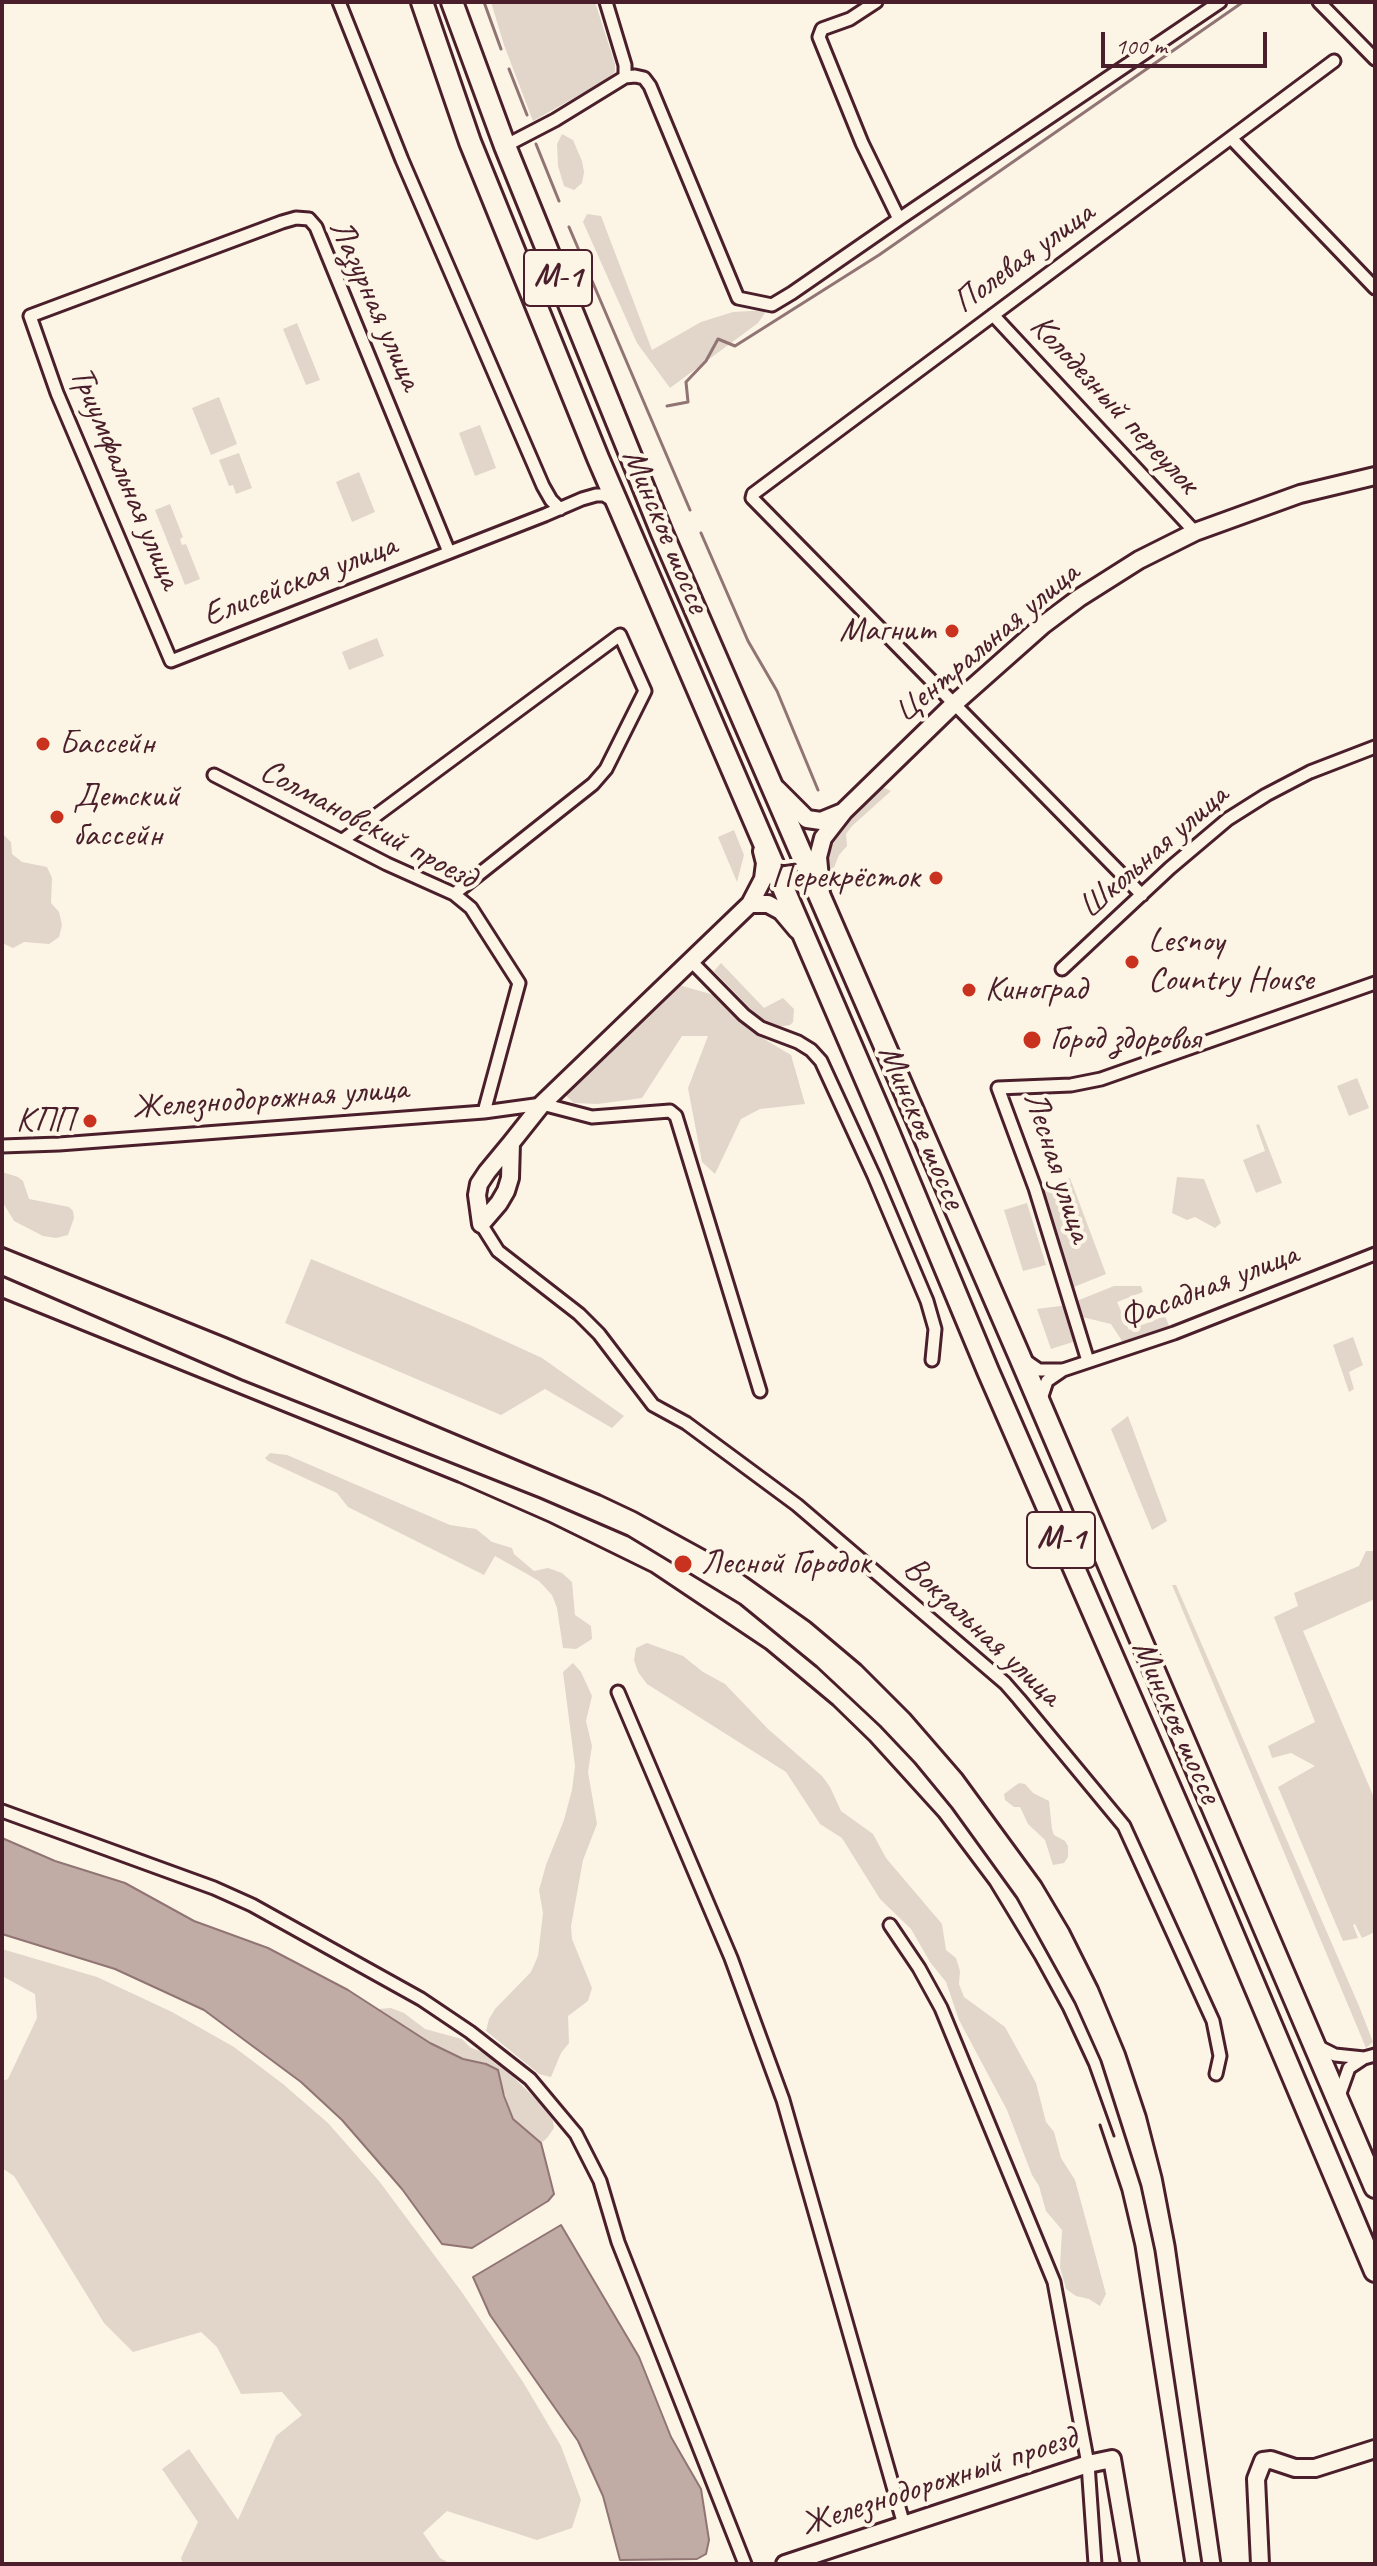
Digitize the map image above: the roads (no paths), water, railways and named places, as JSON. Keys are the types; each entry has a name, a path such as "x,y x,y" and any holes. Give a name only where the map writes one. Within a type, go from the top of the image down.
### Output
{"highway":[{"name":"Минское шоссе","path":"422,2 470,142 598,458 1375,2271"},
{"name":"Минское шоссе","path":"455,8 505,146 663,535 1375,2187"}],"street":[{"path":"339,2 402,160 506,402 543,486 560,509"},
{"path":"606,2 625,65 625,77"},
{"path":"876,2 850,19 822,29 819,37 862,143 899,219"},
{"path":"505,146 625,77 644,78 738,298 772,305 1220,2"},
{"path":"1319,2 1375,59"},
{"name":"Полевая улица","path":"955,703 754,502 753,494 1334,61"},
{"path":"1231,138 1375,288"},
{"name":"Лазурная улица","path":"30,316 282,222 296,218 309,219 316,227 449,552"},
{"name":"Колодезный переулок","path":"993,315 1195,532"},
{"name":"Триумфальная улица","path":"30,316 57,393 171,661"},
{"path":"582,499 598,477 598,458"},
{"name":"Центральная улица","path":"825,911 818,857 823,838 844,811 955,703 1043,625 1139,560 1195,532 1300,494 1375,476"},
{"path":"582,499 604,495 618,504"},
{"name":"Елисейская улица","path":"171,661 582,499"},
{"path":"343,840 620,635 645,691 606,769 593,784 454,894"},
{"path":"955,703 1142,895"},
{"name":"Школьная улица","path":"1062,969 1228,819 1310,772 1375,747"},
{"name":"Солмановский проезд","path":"214,775 387,864 454,894 471,908 519,983 484,1112"},
{"path":"768,779 807,819 821,821 844,811"},
{"path":"481,1224 477,1205 479,1184 542,1104 750,904 763,879 765,863 749,809"},
{"path":"750,904 768,904 781,911 810,948"},
{"path":"691,961 744,1015 761,1028 798,1042 821,1061 927,1301 935,1329 932,1360"},
{"name":"Лесная улица","path":"1088,1361 1035,1187 998,1088 1071,1085 1101,1079 1375,983"},
{"path":"542,1104 592,1117 674,1112 760,1391"},
{"name":"Железнодорожная улица","path":"2,1146 484,1112 542,1104"},
{"path":"481,1224 506,1191 510,1178 511,1143"},
{"name":"Вокзальная улица","path":"481,1224 498,1251 579,1314 599,1334 653,1405 686,1423 797,1505 1005,1683 1019,1699 1124,1826 1213,2021 1220,2056 1216,2074"},
{"name":"Фасадная улица","path":"1063,1370 1174,1333 1375,1254"},
{"path":"1019,1355 1039,1370 1063,1370"},
{"path":"1040,1404 1047,1381 1063,1370"},
{"path":"618,1692 731,1958 783,2100 904,2525"},
{"path":"2,1811 214,1888 252,1905 421,1999 530,2079 576,2134 600,2181 618,2242 745,2564"},
{"path":"890,1925 941,2008 1054,2282 1088,2464 1095,2564"},
{"path":"1314,2045 1335,2055 1370,2057"},
{"path":"1338,2101 1349,2068 1370,2057"},
{"path":"1260,2564 1256,2479 1263,2461 1271,2460 1295,2468 1315,2468 1375,2449"},
{"name":"Железнодорожный проезд","path":"785,2564 1088,2464 1112,2459 1130,2564"}],"waterway":[{"path":"484,2 501,49"},
{"path":"667,406 688,402 686,382 706,361 718,339 735,346 879,255 1243,2"},
{"path":"509,69 527,115"},
{"path":"536,144 559,201"},
{"path":"569,227 690,510"},
{"path":"701,533 748,641 777,691 818,790"}],"railway":[{"path":"2,1247 227,1338 636,1512 720,1558 810,1622 861,1665 910,1714 962,1774 1041,1882 1098,1987 1125,2052 1146,2115 1175,2245 1221,2564"},
{"path":"2,1276 242,1380 628,1536 740,1604 817,1667 915,1763 1017,1898 1075,2003 1101,2061 1141,2186 1155,2251 1202,2564"},
{"path":"2,1298 458,1482 549,1522 651,1572 766,1649 833,1705 870,1741 939,1817 990,1885 1063,2010 1089,2066 1114,2136"},
{"path":"1100,2125 1122,2191 1135,2246 1185,2564"}],"place":[{"name":"Магнит","path":"952,631"},
{"name":"Бассейн","path":"43,744"},
{"name":"Детский бассейн","path":"57,817"},
{"name":"Перекрёсток","path":"936,878"},
{"name":"Lesnoy Country House","path":"1132,962"},
{"name":"Киноград","path":"969,990"},
{"name":"Город здоровья","path":"1032,1040"},
{"name":"КПП","path":"90,1121"},
{"name":"Лесной Городок","path":"683,1564"}]}
